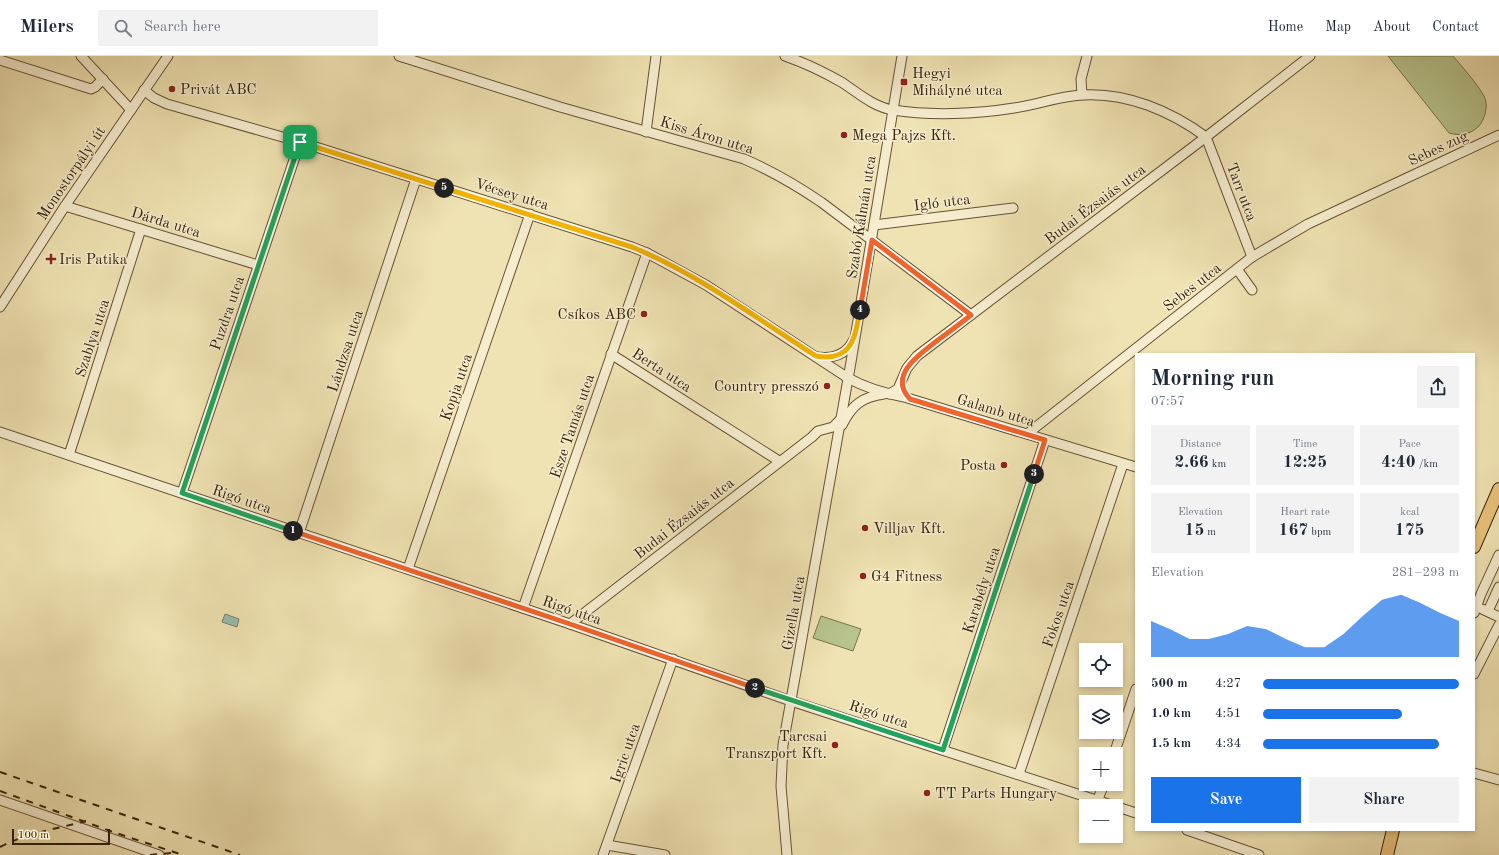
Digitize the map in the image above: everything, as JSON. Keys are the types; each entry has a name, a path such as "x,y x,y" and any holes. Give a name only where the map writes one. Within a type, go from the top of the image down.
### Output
{"main road":[{"path":"1475,545 1499,489"},
{"path":"1387,855 1393,831"}],"street":[{"path":"81,56 131,110"},
{"name":"Monostorpályi út","path":"0,307 65,206 168,56"},
{"name":"Kiss Áron utca","path":"399,56 560,107 744,159 772,171 815,198 971,315"},
{"path":"646,132 656,56"},
{"path":"785,56 822,72 876,104 893,110 942,114 982,112 1015,108 1082,95 1127,98 1164,112 1189,124 1206,137"},
{"name":"Szabó Kálmán utca","path":"848,378 902,56"},
{"path":"1082,95 1081,79 1087,56"},
{"name":"Budai Ézsaiás utca","path":"887,394 898,389 907,368 917,356 1206,137 1310,56"},
{"path":"0,60 91,89 103,79"},
{"name":"Vécsey utca","path":"144,90 154,98 167,104 300,142 530,214 647,253 706,285 848,378"},
{"name":"Sebes zug","path":"1390,186 1499,135"},
{"name":"Tarr utca","path":"1206,137 1252,257"},
{"name":"Puzdra utca","path":"182,493 300,142"},
{"name":"Lándzsa utca","path":"300,533 416,179"},
{"name":"Sebes utca","path":"1027,434 1252,257 1308,224 1390,186"},
{"name":"Dárda utca","path":"65,206 258,265"},
{"name":"Igló utca","path":"874,225 1013,208"},
{"name":"Kopja utca","path":"408,569 530,214"},
{"name":"Szablya utca","path":"69,455 142,229"},
{"name":"Esze Tamás utca","path":"523,608 647,253"},
{"path":"1237,269 1252,290"},
{"name":"Szabó Kálmán utca","path":"816,356 824,358 838,356 847,350 856,336"},
{"name":"Berta utca","path":"611,354 779,462"},
{"name":"Galamb utca","path":"848,378 865,387 887,394 910,399 1135,467"},
{"name":"Gizella utca","path":"787,855 781,786 784,745 848,378"},
{"path":"903,379 904,391 910,399"},
{"path":"816,434 826,432 837,436 851,409 859,402 867,398 887,394"},
{"name":"Budai Ézsaiás utca","path":"570,624 821,429 833,427 840,420"},
{"name":"Rigó utca","path":"0,432 523,608 792,701 1095,799"},
{"name":"Karabély utca","path":"943,750 1045,440"},
{"name":"Fokos utca","path":"1019,774 1123,464"},
{"path":"1499,555 1475,610 1488,611 1499,617"},
{"path":"1488,611 1499,587"},
{"path":"1475,672 1499,626"},
{"name":"Igric utca","path":"604,855 672,659"},
{"path":"1116,747 1135,692"},
{"path":"1475,772 1499,780"},
{"path":"0,800 159,855"},
{"name":"Rigó utca","path":"1123,808 1135,812"},
{"path":"1190,831 1259,855"},
{"path":"607,845 665,855"}],"green space":[{"path":"1388,56 1453,56 1484,96 1486,108 1484,116 1478,127 1475,130 1461,135 1449,133"},
{"path":"821,616 861,629 853,651 813,638"}],"shaded area":[{"path":"225,614 239,619 237,627 222,622"}],"railway":[{"path":"0,772 240,855"},
{"path":"0,791 116,833 183,855"},
{"path":"0,847 21,838 86,821"},
{"path":"150,855 172,853"}],"place":[{"name":"Hegyi Mihályné utca","path":"904,82"},
{"name":"Privát ABC","path":"172,89"},
{"name":"Mega Pajzs Kft.","path":"844,135"},
{"name":"Iris Patika","path":"51,259"},
{"name":"Csíkos ABC","path":"644,314"},
{"name":"Country presszó","path":"827,386"},
{"name":"Posta","path":"1004,465"},
{"name":"Villjav Kft.","path":"865,528"},
{"name":"G4 Fitness","path":"863,576"},
{"name":"Tarcsai Transzport Kft.","path":"835,745"},
{"name":"TT Parts Hungary","path":"927,793"}],"route":[{"path":"300,142 647,253 706,285 816,356 824,358 838,356 847,350 856,336 872,240 971,315 911,362 903,379 905,394 910,399 1045,440 943,750 792,701 570,624 182,493 300,142"}]}
